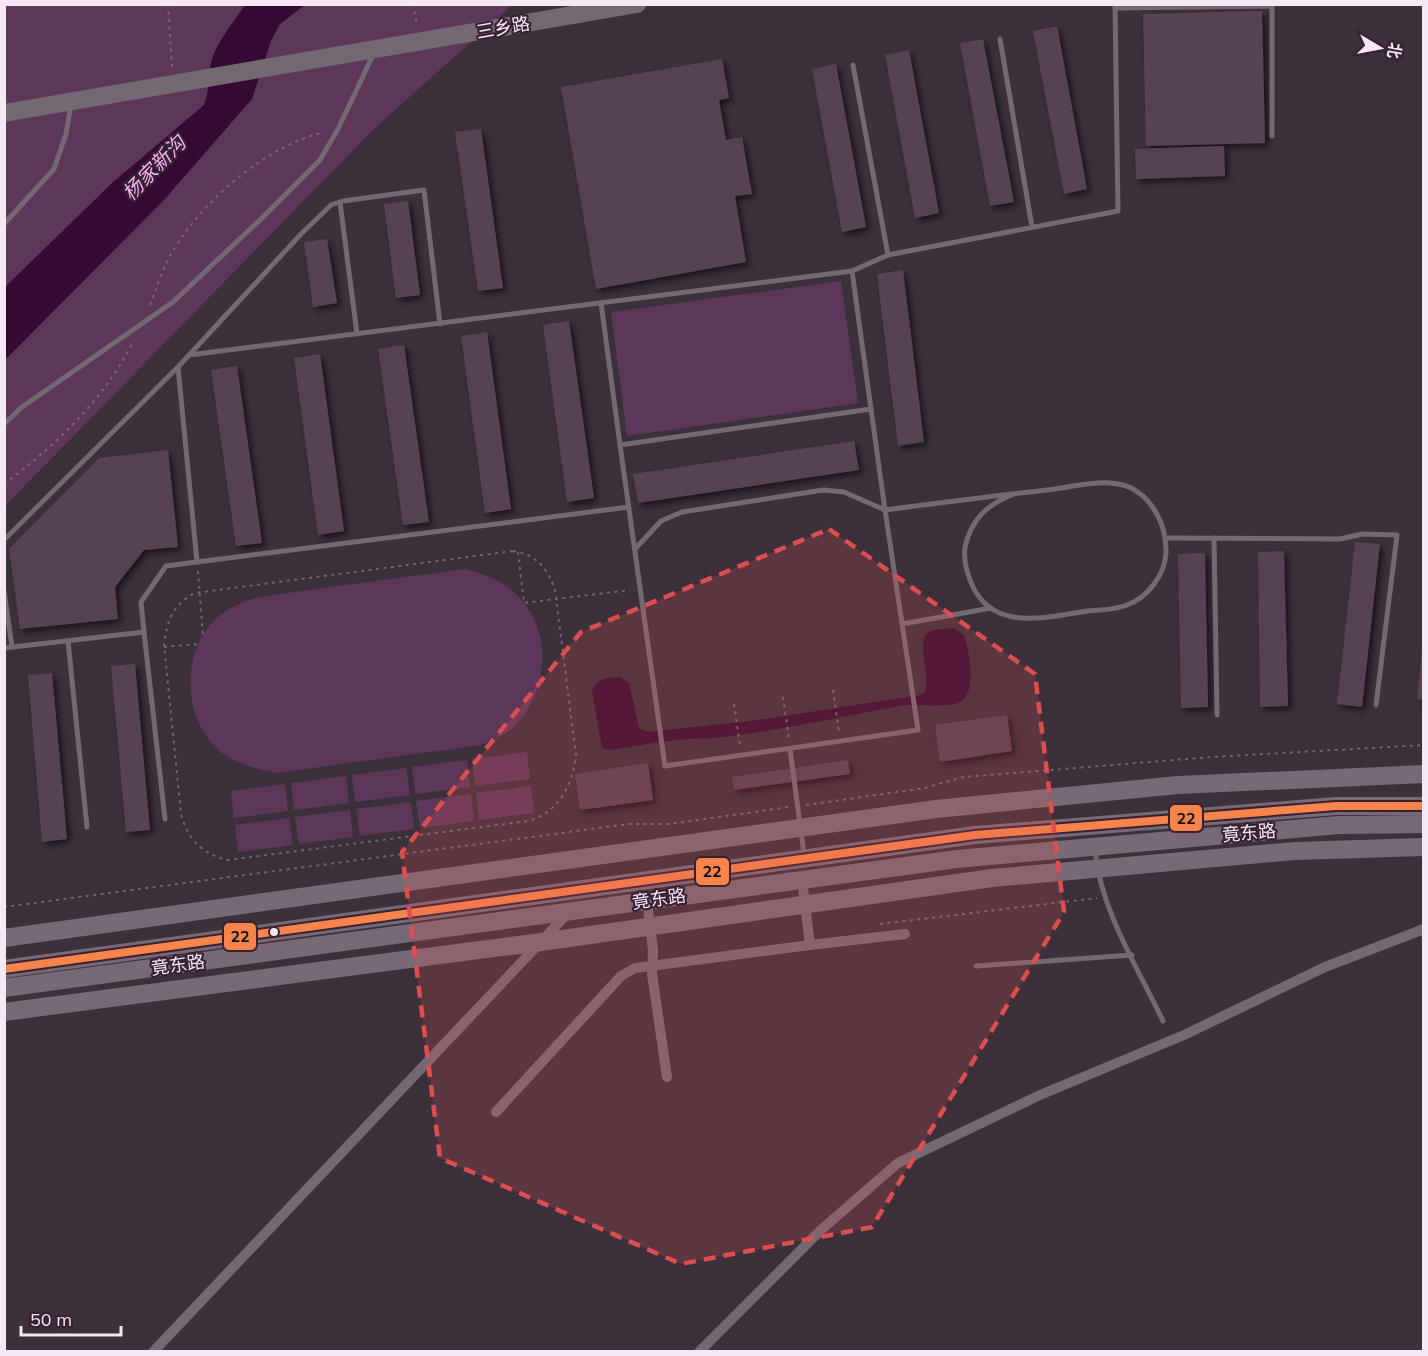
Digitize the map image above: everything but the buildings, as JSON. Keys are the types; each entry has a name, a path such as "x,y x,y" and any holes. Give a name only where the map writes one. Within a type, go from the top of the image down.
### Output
{"highway":[{"name":"三乡路","path":"173,82 637,4"},
{"path":"4,112 173,82"}],"main road":[{"path":"4,938 801,830 936,809 1178,785 1424,774"},
{"name":"竟东路","path":"4,969 975,835 1336,806 1424,806"},
{"name":"竟东路","path":"4,988 957,859 1339,825 1424,824"},
{"path":"4,1011 541,942 805,903 1096,867 1295,851 1424,847"}],"street":[{"path":"802,880 810,945"},
{"path":"153,1352 569,912 567,891"},
{"path":"647,901 667,1077"},
{"path":"699,1352 822,1229 898,1163 1040,1095 1184,1035 1325,967 1424,928"},
{"path":"496,1112 621,976 635,968 905,934"}],"lane":[{"path":"189,355 852,271 888,255 1118,211 1115,7 1272,6 1272,136"},
{"path":"1000,39 1032,227"},
{"path":"4,424 22,407 173,302 320,160 338,129 372,50"},
{"path":"853,65 888,255"},
{"path":"4,224 54,169 66,134 71,100"},
{"path":"4,540 178,367 301,234 331,205 424,190 440,324"},
{"path":"340,202 357,334"},
{"path":"601,303 665,766 918,730 852,271"},
{"path":"178,367 197,562"},
{"path":"620,445 871,409"},
{"path":"635,549 661,521 682,512 823,490 844,492 885,510 1014,494 1111,483 1131,489 1148,501 1161,518 1167,538 1166,559 1158,578 1145,595 1127,605 1030,620 1010,617 991,608 976,593 967,575 964,554 968,533 979,515 987,508 1014,494"},
{"path":"165,819 141,602 166,567 629,507"},
{"path":"1167,538 1340,539 1362,534 1397,535 1376,705"},
{"path":"1214,538 1217,715"},
{"path":"4,591 12,647"},
{"path":"902,624 991,608"},
{"path":"4,648 144,632"},
{"path":"68,641 87,827"},
{"path":"790,749 805,858"},
{"path":"1094,847 1096,867 1110,910 1163,1021"},
{"path":"976,966 1132,955"}],"path":[{"path":"168,4 173,82"},
{"path":"413,4 420,42"},
{"path":"4,484 54,444 91,407 125,358 143,323 166,264 192,226 231,182 268,154 309,136 338,129"},
{"path":"518,552 524,603 641,589"},
{"path":"518,552 525,553 544,567 550,577 556,600 576,755 568,787 542,818 528,821 228,860 214,856 192,841 185,830 164,647 168,619 187,597 200,592 518,552"},
{"path":"197,562 204,636"},
{"path":"164,647 199,644"},
{"path":"833,690 840,741"},
{"path":"783,697 790,749"},
{"path":"734,704 741,756"},
{"path":"4,907 534,836 640,823 670,824 697,821 926,788 963,777 1212,757 1424,745"}],"highlighted area":[{"path":"829,529 1035,674 1064,912 872,1227 681,1264 440,1158 402,852 581,632"}],"shaded area":[{"path":"5,5 512,5 375,128 5,506"},
{"path":"841,281 858,403 627,436 611,312"},
{"path":"464,569 492,578 517,595 529,610 542,646 539,683 532,701 522,717 506,733 480,745 277,773 231,759 212,743 201,728 191,692 194,656 211,624 227,610 258,597"},
{"path":"527,752 530,779 475,786 472,759"},
{"path":"467,760 470,787 415,794 412,767"},
{"path":"406,768 410,795 355,802 352,775"},
{"path":"346,776 349,803 294,810 291,783"},
{"path":"285,784 288,811 234,818 231,791"},
{"path":"531,786 534,813 479,820 476,793"},
{"path":"471,794 474,821 420,828 416,801"},
{"path":"411,802 414,829 360,836 356,809"},
{"path":"350,810 353,837 299,844 295,817"},
{"path":"289,818 293,845 238,852 235,825"}],"water":[{"name":"杨家新沟","path":"245,5 305,5 280,24 271,41 252,99 164,200 5,360 5,287 112,183 204,105 214,54 221,39"},
{"path":"954,628 964,635 971,679 967,695 957,703 899,706 718,738 668,741 610,750 602,748 592,690 603,679 620,677 629,683 639,728 648,732 758,720 920,695 925,692 926,685 923,650 925,636 935,630"}],"transit line":[{"name":"22","path":"4,969 975,835 1336,806 1424,806"}]}
